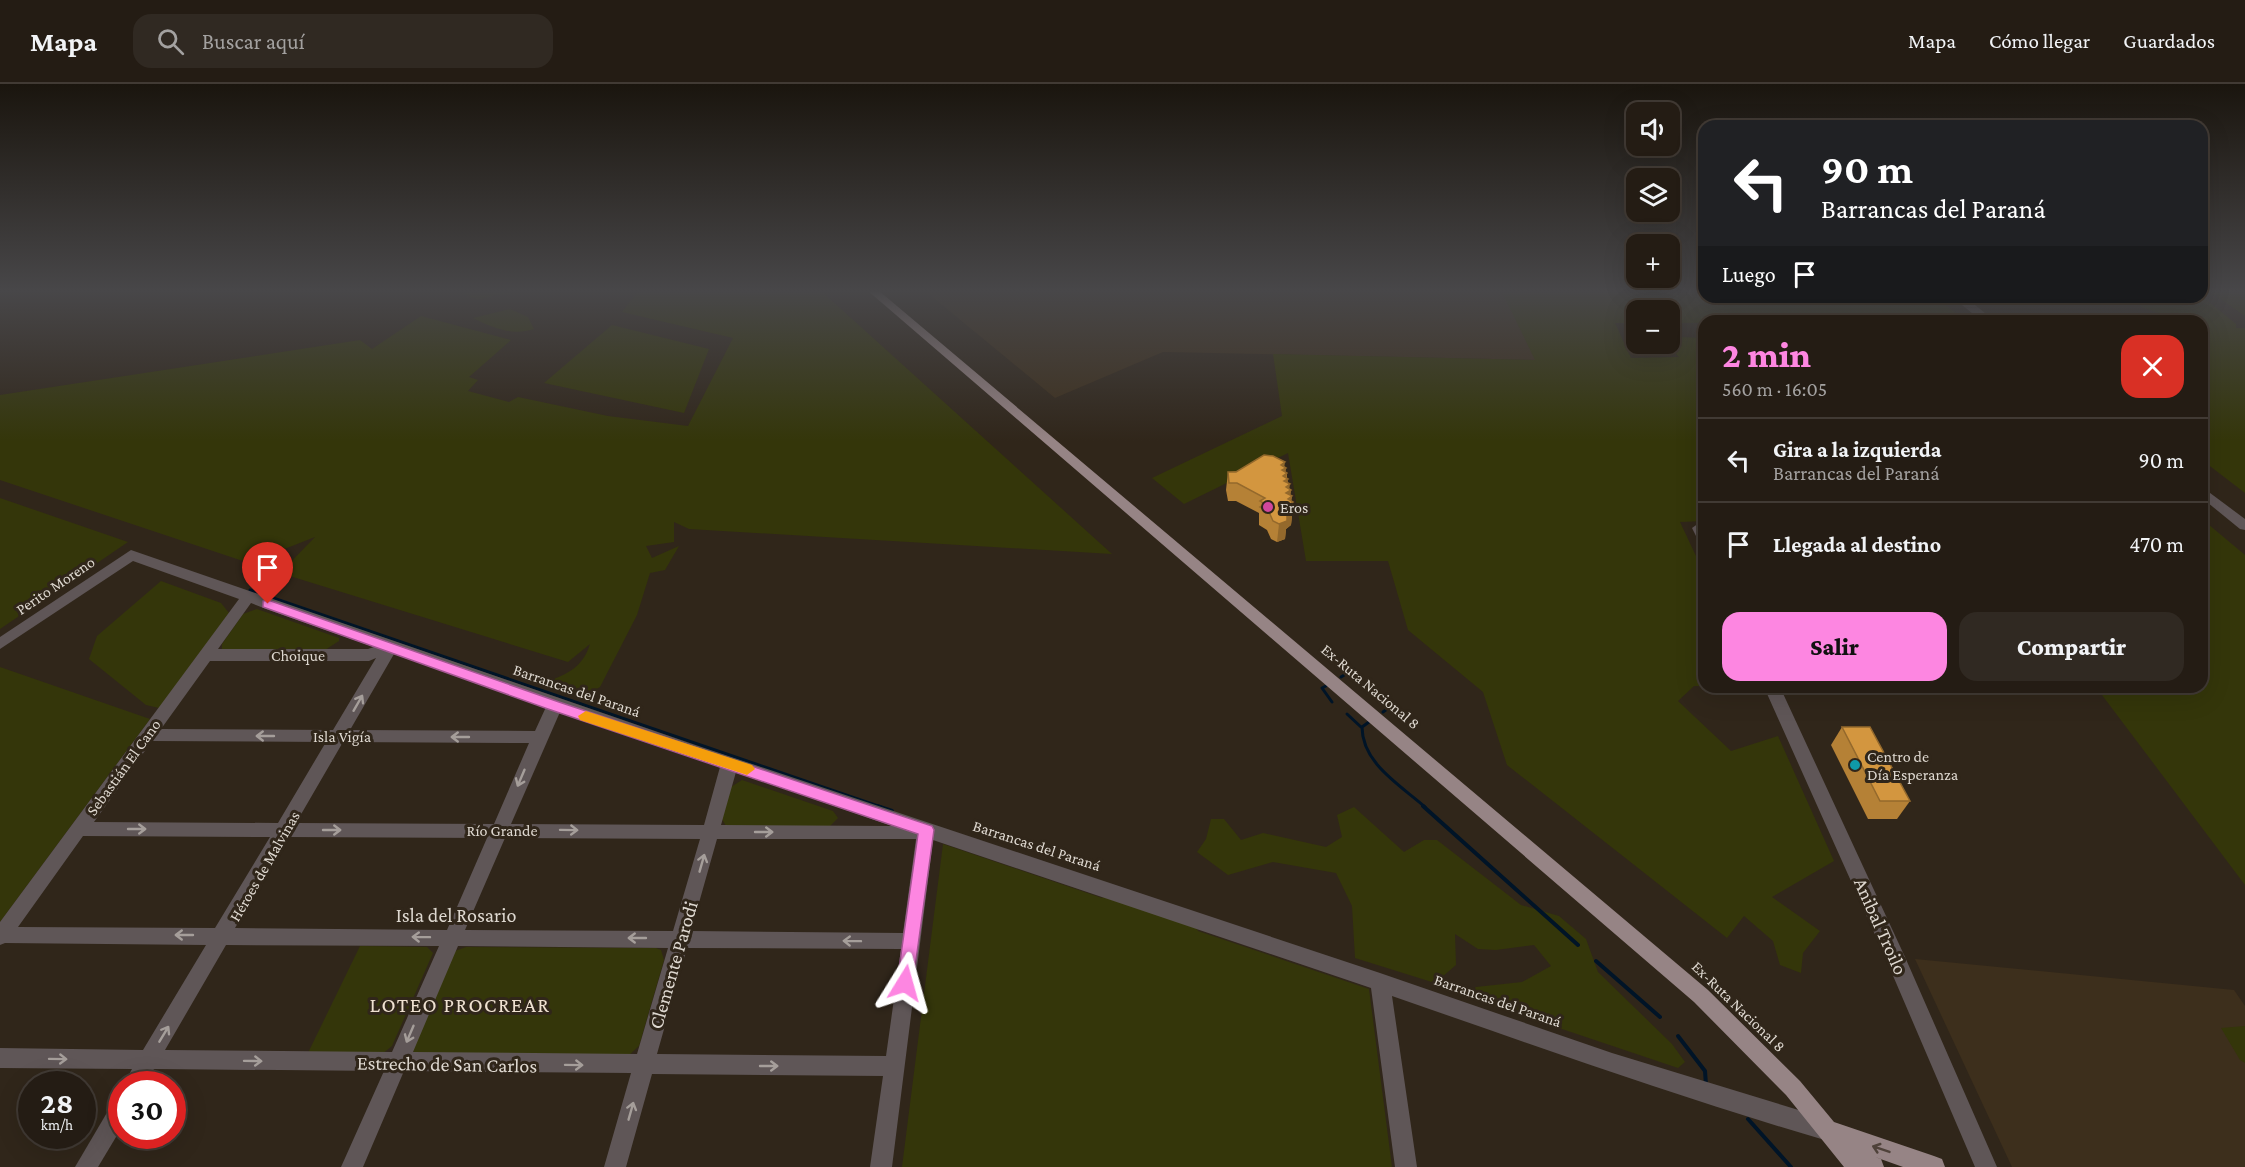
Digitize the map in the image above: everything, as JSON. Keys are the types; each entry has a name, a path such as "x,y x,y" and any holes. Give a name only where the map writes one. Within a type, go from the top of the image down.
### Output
{"main road":[{"name":"Ex-Ruta Nacional 8","path":"931,341 1692,988 1793,1088 1861,1165"},
{"name":"Barrancas del Paraná","path":"1828,1130 1934,1167"}],"street":[{"path":"2208,496 2245,526"},
{"name":"Barrancas del Paraná","path":"130,555 391,646 554,706 1380,981 1736,1104 1828,1130"},
{"name":"Perito Moreno","path":"0,644 130,555"},
{"name":"Sebastián El Cano","path":"1,936 248,597"},
{"name":"Choique","path":"204,655 369,655 391,646"},
{"name":"Héroes de Malvinas","path":"142,1071 391,646"},
{"name":"Anibal Troilo","path":"1775,693 1895,957 1986,1167"},
{"path":"352,1167 554,706"},
{"name":"Isla Vigía","path":"146,735 539,737"},
{"name":"Clemente Parodi","path":"615,1167 730,764"},
{"name":"Río Grande","path":"78,829 901,833 926,830"},
{"path":"881,1167 926,830"},
{"name":"Isla del Rosario","path":"1,936 911,941"},
{"path":"1380,981 1406,1167"},
{"name":"Estrecho de San Carlos","path":"0,1059 644,1066 894,1066"},
{"path":"86,1167 108,1130"}],"shaded area":[{"path":"356,341 361,341 372,349 385,341 510,341 469,377 478,380 468,391 509,402 518,397 608,416 688,426 732,341 876,341 1112,554 689,529 674,522 674,542 646,546 652,558 679,546 665,570 650,573 637,615 600,687 582,697 556,689 551,680 576,667 590,644 568,662 280,573 315,537 249,563 0,480 0,395"},
{"path":"594,341 675,341 709,349 684,413 544,383"},
{"path":"985,341 1527,341 1536,360 1163,352 1055,398"},
{"path":"1526,341 1623,341 1626,354 1629,354 1631,358 1679,357 1676,354 1680,354 1680,341 1698,341 1698,521 1680,522 1698,560 1698,686 1694,686 1678,701 1731,751 1778,736 1834,861 1772,897 1820,931 1803,953 1801,973 1780,965 1773,941 1744,916 1727,938 1507,765 1483,692 1408,630 1388,561 1306,561 1288,453 1184,504 1152,478 1282,416 1273,354 1535,360"},
{"path":"2208,341 2245,341 2245,493 2208,465"},
{"path":"0,498 128,542 0,629"},
{"path":"2208,524 2245,555 2245,885 2101,693 2208,693"},
{"path":"161,581 221,603 229,613 159,708 146,705 89,659 97,636"},
{"path":"257,609 339,638 339,641 325,650 222,649 222,644 243,614"},
{"path":"0,667 150,719 0,922"},
{"path":"742,780 833,811 838,818 830,826 726,826 722,819 731,787"},
{"path":"1354,807 1404,852 1424,840 1437,840 1521,905 1559,916 1586,939 1598,972 1672,1044 1685,1062 1678,1068 1464,996 1476,987 1522,982 1551,966 1534,945 1496,950 1478,949 1455,934 1456,965 1435,983 1355,958 1352,906 1336,873 1273,862 1228,875 1197,852 1206,839 1211,819 1224,819 1241,840 1263,833 1326,847 1342,837 1337,815"},
{"path":"943,844 1102,898 1107,894 1193,922 1198,931 1369,989 1392,1167 902,1167"},
{"path":"360,946 427,947 433,953 392,1046 382,1054 307,1055"},
{"path":"466,947 656,948 661,950 664,960 639,1046 628,1056 415,1054 412,1049 455,951"},
{"path":"1915,959 2234,990 2245,1006 2245,1167 2012,1167"},
{"path":"2245,1026 2245,1063 2240,1060 2221,1028"}],"building":[{"path":"1264,455 1273,456 1285,462 1281,465 1286,468 1282,470 1287,473 1283,476 1288,479 1284,481 1290,484 1286,487 1291,490 1286,493 1292,496 1288,499 1293,502 1288,505 1293,507 1287,513 1287,521 1279,524 1273,521 1269,512 1260,507 1265,504 1260,501 1265,498 1237,483 1229,483 1228,472 1236,472"},
{"path":"1842,727 1870,727 1910,801 1880,801"}],"waterway":[{"path":"250,590 881,807"},
{"path":"1341,677 1354,669"},
{"path":"1326,686 1322,688 1332,702"},
{"path":"1383,712 1394,704"},
{"path":"1347,714 1361,727"},
{"path":"1369,722 1362,727 1368,752 1394,782 1425,807"},
{"path":"877,806 892,811"},
{"path":"1423,806 1578,945"},
{"path":"1596,961 1660,1017"},
{"path":"1678,1036 1705,1071 1706,1085"},
{"path":"1748,1119 1791,1167"}],"slow traffic":[{"path":"586,716 747,769"}],"place":[{"name":"Eros","path":"1268,507"},
{"name":"Centro de Día Esperanza","path":"1855,765"}],"district":[{"name":"LOTEO PROCREAR","path":"460,1005"}],"route":[{"path":"268,604 554,706 926,830 905,983"}]}
